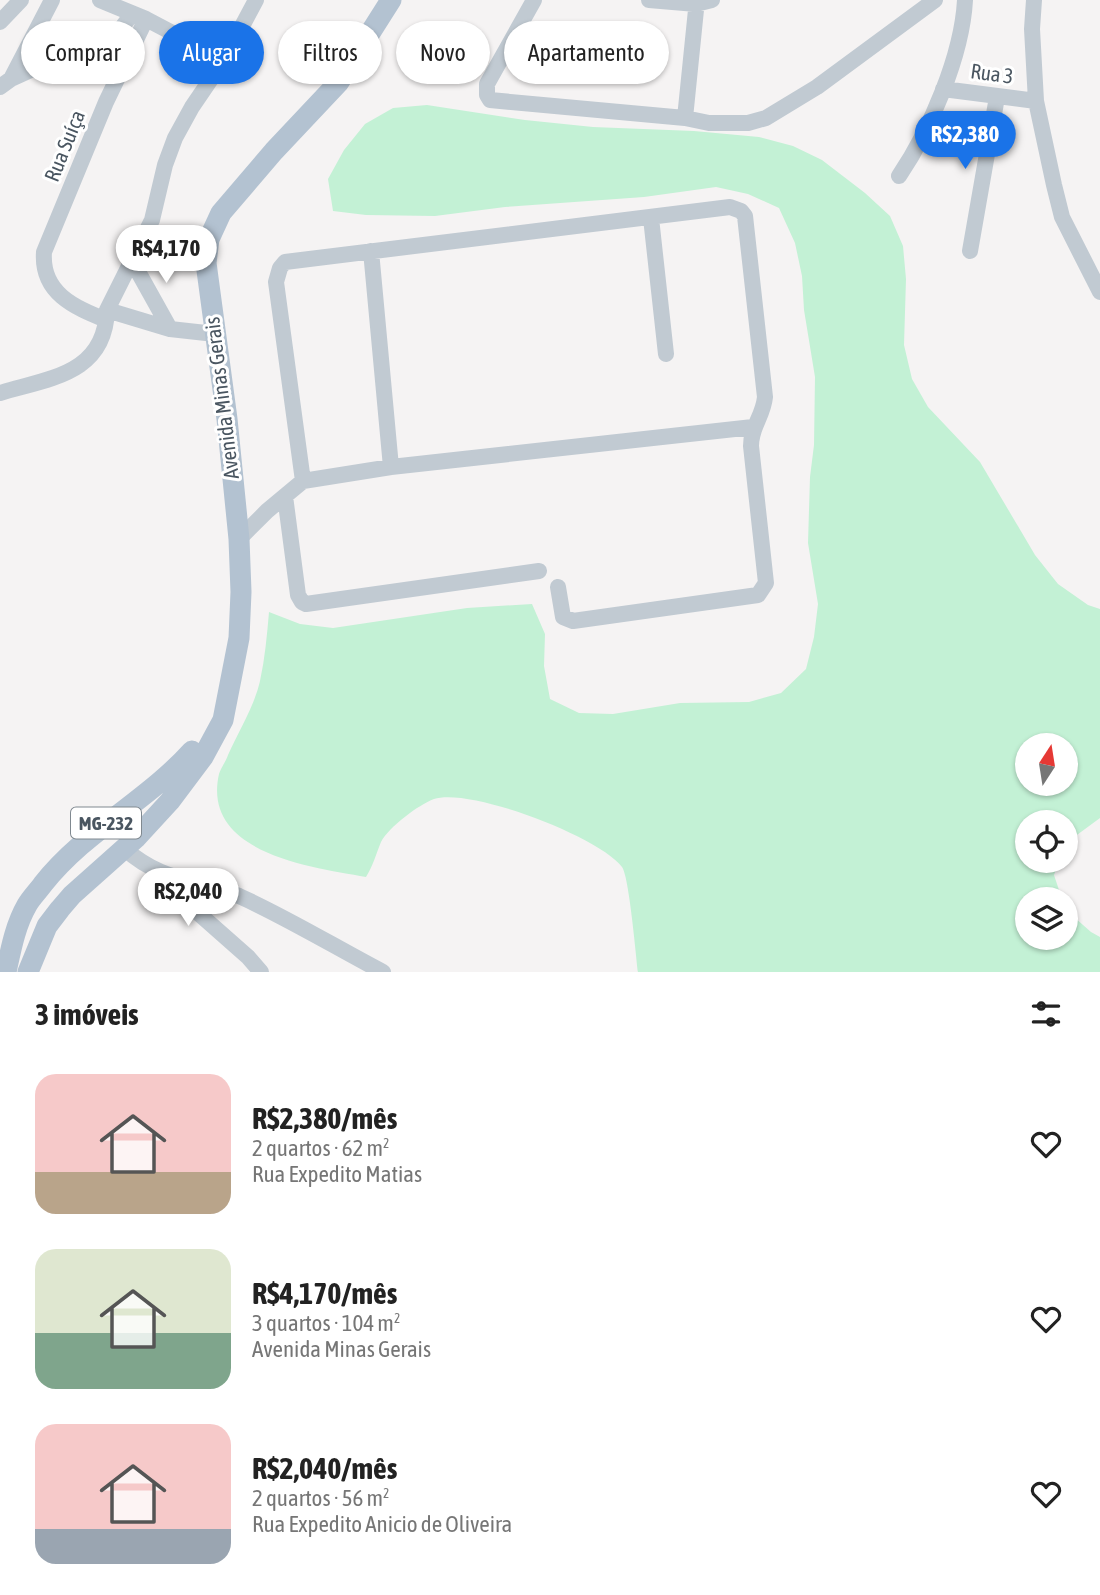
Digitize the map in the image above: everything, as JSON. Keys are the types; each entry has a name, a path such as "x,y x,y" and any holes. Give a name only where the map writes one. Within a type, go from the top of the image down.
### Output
{"main road":[{"name":"Avenida Minas Gerais","path":"230,690 239,638 241,592 239,539 227,419 206,263 213,227 221,213 274,151 339,82 391,0"},
{"name":"MG-232","path":"6,972 6,947 27,904 58,865 116,815 174,771 196,747 230,690"},
{"name":"MG-232","path":"28,972 47,926 72,895 131,843 170,802 203,757 219,732 230,690"},
{"path":"116,815 129,824 131,843"},
{"path":"77,848 85,862 99,872"}],"street":[{"path":"0,22 21,0"},
{"path":"5,83 52,0"},
{"path":"100,0 159,27"},
{"path":"245,21 256,0"},
{"path":"534,0 487,85 486,95 494,101 727,124 748,123 766,118 817,88 935,0"},
{"path":"649,0 702,1 685,118"},
{"path":"900,176 915,154 960,43 965,0"},
{"path":"1034,0 1031,29 1036,101 1062,217 1100,292"},
{"path":"5,83 105,42 139,17"},
{"name":"Rua Suíça","path":"107,315 79,309 64,299 47,276 43,265 44,252 139,17"},
{"path":"0,393 65,374 92,355 101,342 107,315 131,258 152,220 165,165 176,138 208,84"},
{"name":"Rua 3","path":"943,89 1036,101"},
{"path":"970,251 996,97"},
{"path":"303,481 276,282 285,262 730,208 741,211 745,216 765,397 764,410 753,427 751,446 766,583 758,595 573,621 563,617 558,587"},
{"path":"651,218 666,354"},
{"path":"371,251 391,467"},
{"path":"131,258 170,329"},
{"path":"107,315 170,329 215,334"},
{"path":"239,539 303,481 391,467 753,427"},
{"path":"285,496 298,595 306,604 539,570"},
{"path":"131,843 141,863 248,957 261,972"},
{"path":"141,863 164,874 239,896 383,972"}],"green space":[{"path":"427,105 593,127 759,137 793,146 822,160 890,216 903,246 906,279 904,345 912,379 928,407 980,462 1035,555 1058,584 1088,605 1100,609 1100,818 1078,834 1078,810 1015,810 1015,873 1055,873 1058,887 1015,887 1015,950 1078,950 1078,921 1100,937 1100,972 638,972 630,900 622,867 588,842 533,817 475,800 452,797 434,799 420,806 390,830 381,842 366,877 318,868 265,852 243,839 227,822 218,801 219,774 257,691 265,655 269,612 300,624 333,628 467,608 532,604 545,634 544,666 550,699 579,713 613,714 680,703 749,702 781,693 806,669 814,637 818,604 808,543 815,377 795,243 779,208 748,194 716,187 644,197 505,207 435,216 366,215 333,211 328,179 344,150 365,124 393,108"}]}
